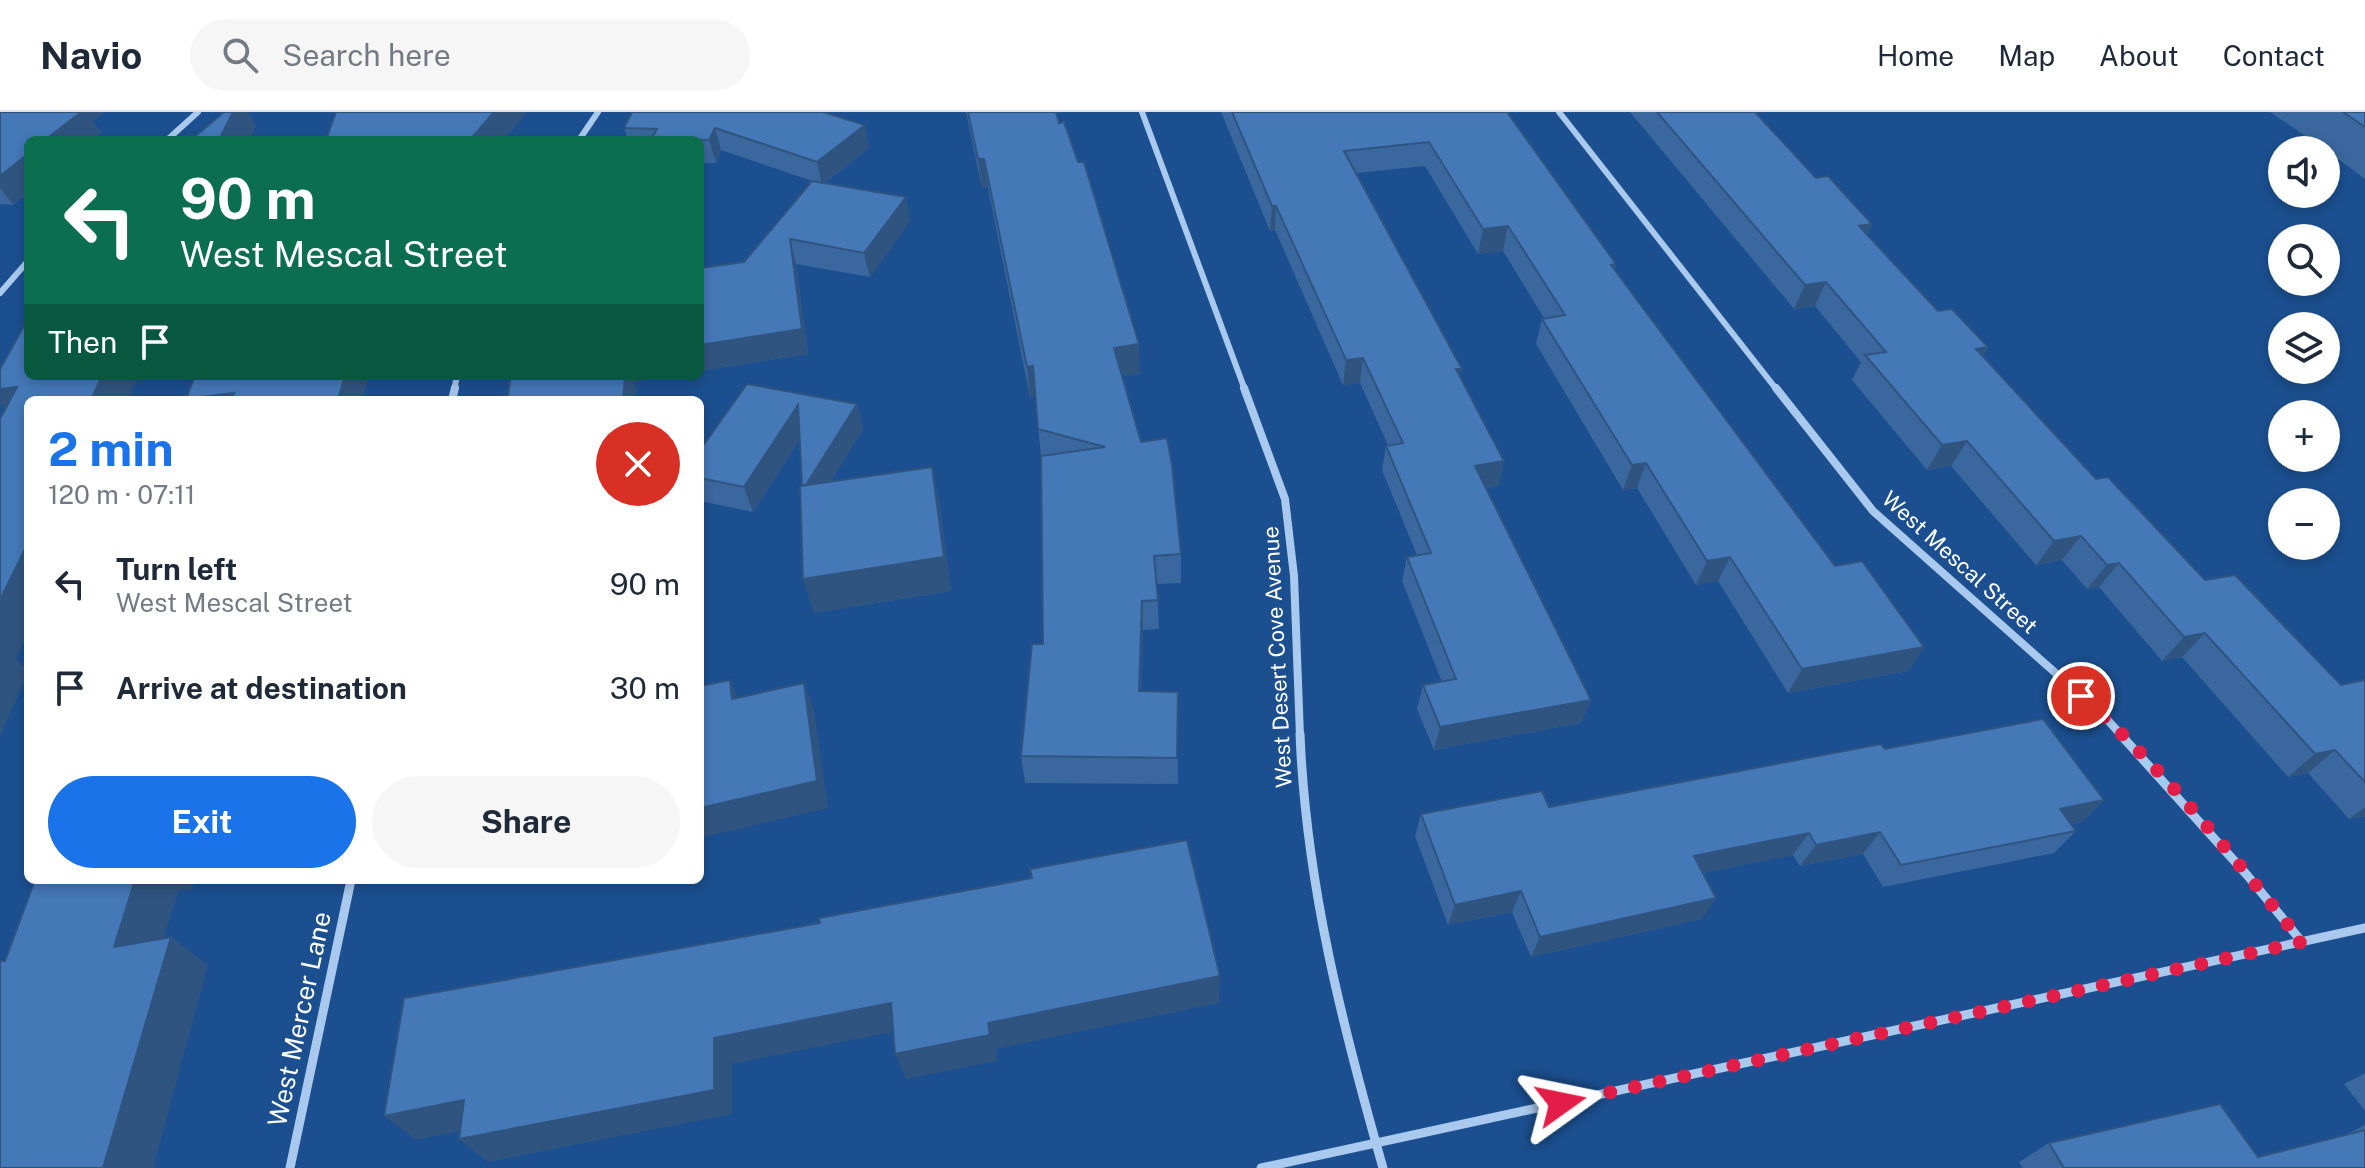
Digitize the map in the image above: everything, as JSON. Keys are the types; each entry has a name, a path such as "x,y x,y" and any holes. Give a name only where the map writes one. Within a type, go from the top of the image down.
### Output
{"street":[{"path":"171,136 198,112"},
{"path":"582,136 598,112"},
{"name":"West Desert Cove Avenue","path":"1142,112 1285,499 1293,549 1304,806 1311,873 1351,1058 1383,1168"},
{"name":"West Mescal Street","path":"1559,112 1873,511 2104,716 2192,811 2302,942"},
{"path":"0,293 24,266"},
{"name":"West Mercer Lane","path":"290,1168 350,884"},
{"path":"1261,1168 2365,928"}],"building":[{"path":"0,112 81,112 50,136 24,136 24,157 0,176"},
{"path":"224,112 233,112 221,136 196,136"},
{"path":"336,112 494,112 473,136 327,136"},
{"path":"632,112 823,112 865,125 817,162 715,128 709,140 704,140 704,136 653,136 657,129 624,128"},
{"path":"968,112 1056,112 1059,123 1064,122 1078,162 1084,162 1139,344 1114,348 1141,442 1167,438 1172,465 1181,554 1154,556 1158,600 1142,601 1139,691 1178,692 1177,758 1021,756 1032,644 1043,644 1041,456 1105,447 1038,429 1033,366 1027,367 984,159 978,159"},
{"path":"1232,112 1507,112 1616,264 1611,265 1835,566 1862,561 1924,647 1802,669 1730,557 1707,561 1646,463 1632,465 1542,319 1565,315 1508,226 1483,229 1429,142 1344,151 1462,369 1456,369 1504,461 1475,466 1591,700 1440,727 1423,685 1456,679 1407,557 1431,553 1386,446 1403,443 1363,358 1346,360 1276,206 1272,206"},
{"path":"1657,112 1755,112 1816,178 1828,176 1872,224 1859,226 1938,311 1952,309 1988,347 1976,349 2096,479 2108,477 2205,580 2235,575 2341,685 2365,680 2365,782 2335,750 2315,754 2205,633 2184,637 2119,563 2107,565 2081,536 2054,541 1967,441 1942,445 1865,355 1886,352 1826,282 1805,285"},
{"path":"2343,112 2365,112 2365,127"},
{"path":"812,181 906,197 864,253 790,239 802,329 704,344 704,267 744,262"},
{"path":"24,326 24,380 100,380 93,396 24,396 24,551 0,600 0,419 17,387 0,389 0,369"},
{"path":"193,380 344,380 339,396 233,396 234,393 187,396"},
{"path":"510,380 625,380 623,396 508,396"},
{"path":"747,384 857,404 806,485 802,485 798,405 744,487 704,479 704,444"},
{"path":"932,467 944,557 803,579 800,486"},
{"path":"730,680 732,699 804,683 817,781 704,807 704,685"},
{"path":"2043,719 2104,800 2060,809 2076,831 1901,865 1880,832 1816,845 1809,833 1694,856 1716,898 1540,937 1521,891 1455,905 1421,814 1542,791 1549,807 1881,744 1885,749"},
{"path":"1187,840 1220,976 988,1023 990,1035 895,1054 891,1003 714,1038 714,1090 459,1139 464,1100 384,1116 404,998 820,923 819,918 1032,878 1030,869"},
{"path":"34,884 134,884 114,947 171,937 103,1168 0,1168 0,961 5,961"},
{"path":"2220,1104 2258,1157 2365,1130 2365,1168 2064,1168 2049,1143"}],"route":[{"path":"1561,1103 2302,942 2183,801 2104,716 2081,696"}]}
